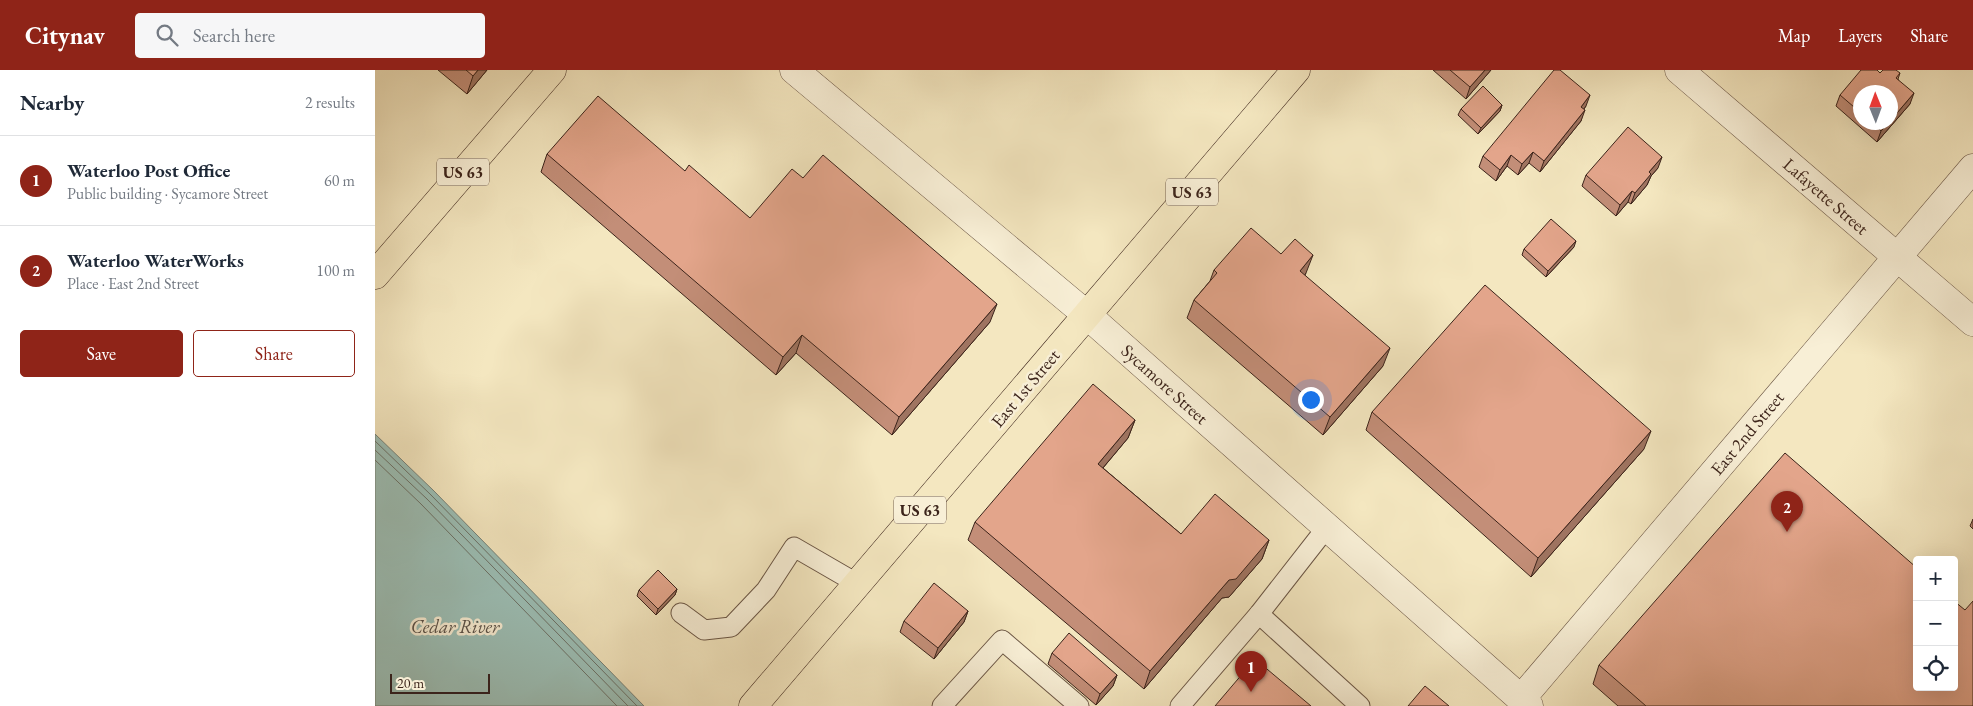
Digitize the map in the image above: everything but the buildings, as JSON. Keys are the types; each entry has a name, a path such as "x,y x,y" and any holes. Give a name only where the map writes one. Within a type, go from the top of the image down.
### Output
{"highway":[{"name":"US 63","path":"375,274 552,70"},
{"name":"East 1st Street","path":"753,706 1296,70"}],"street":[{"name":"Sycamore Street","path":"794,70 1087,314 1525,702"},
{"name":"Lafayette Street","path":"1679,70 1973,322"},
{"name":"East 2nd Street","path":"1525,702 1973,168"}],"lane":[{"path":"1180,706 1259,614 1327,527"},
{"path":"681,613 704,630 731,626 766,590 794,547 857,584"},
{"path":"1259,614 1360,706"},
{"path":"942,706 1001,640 1079,706"}],"water":[{"name":"Cedar River","path":"375,434 434,491 644,706 375,706"}],"place":[{"name":"Waterloo WaterWorks","path":"1787,532"},
{"name":"Waterloo Post Office","path":"1251,692"}]}
